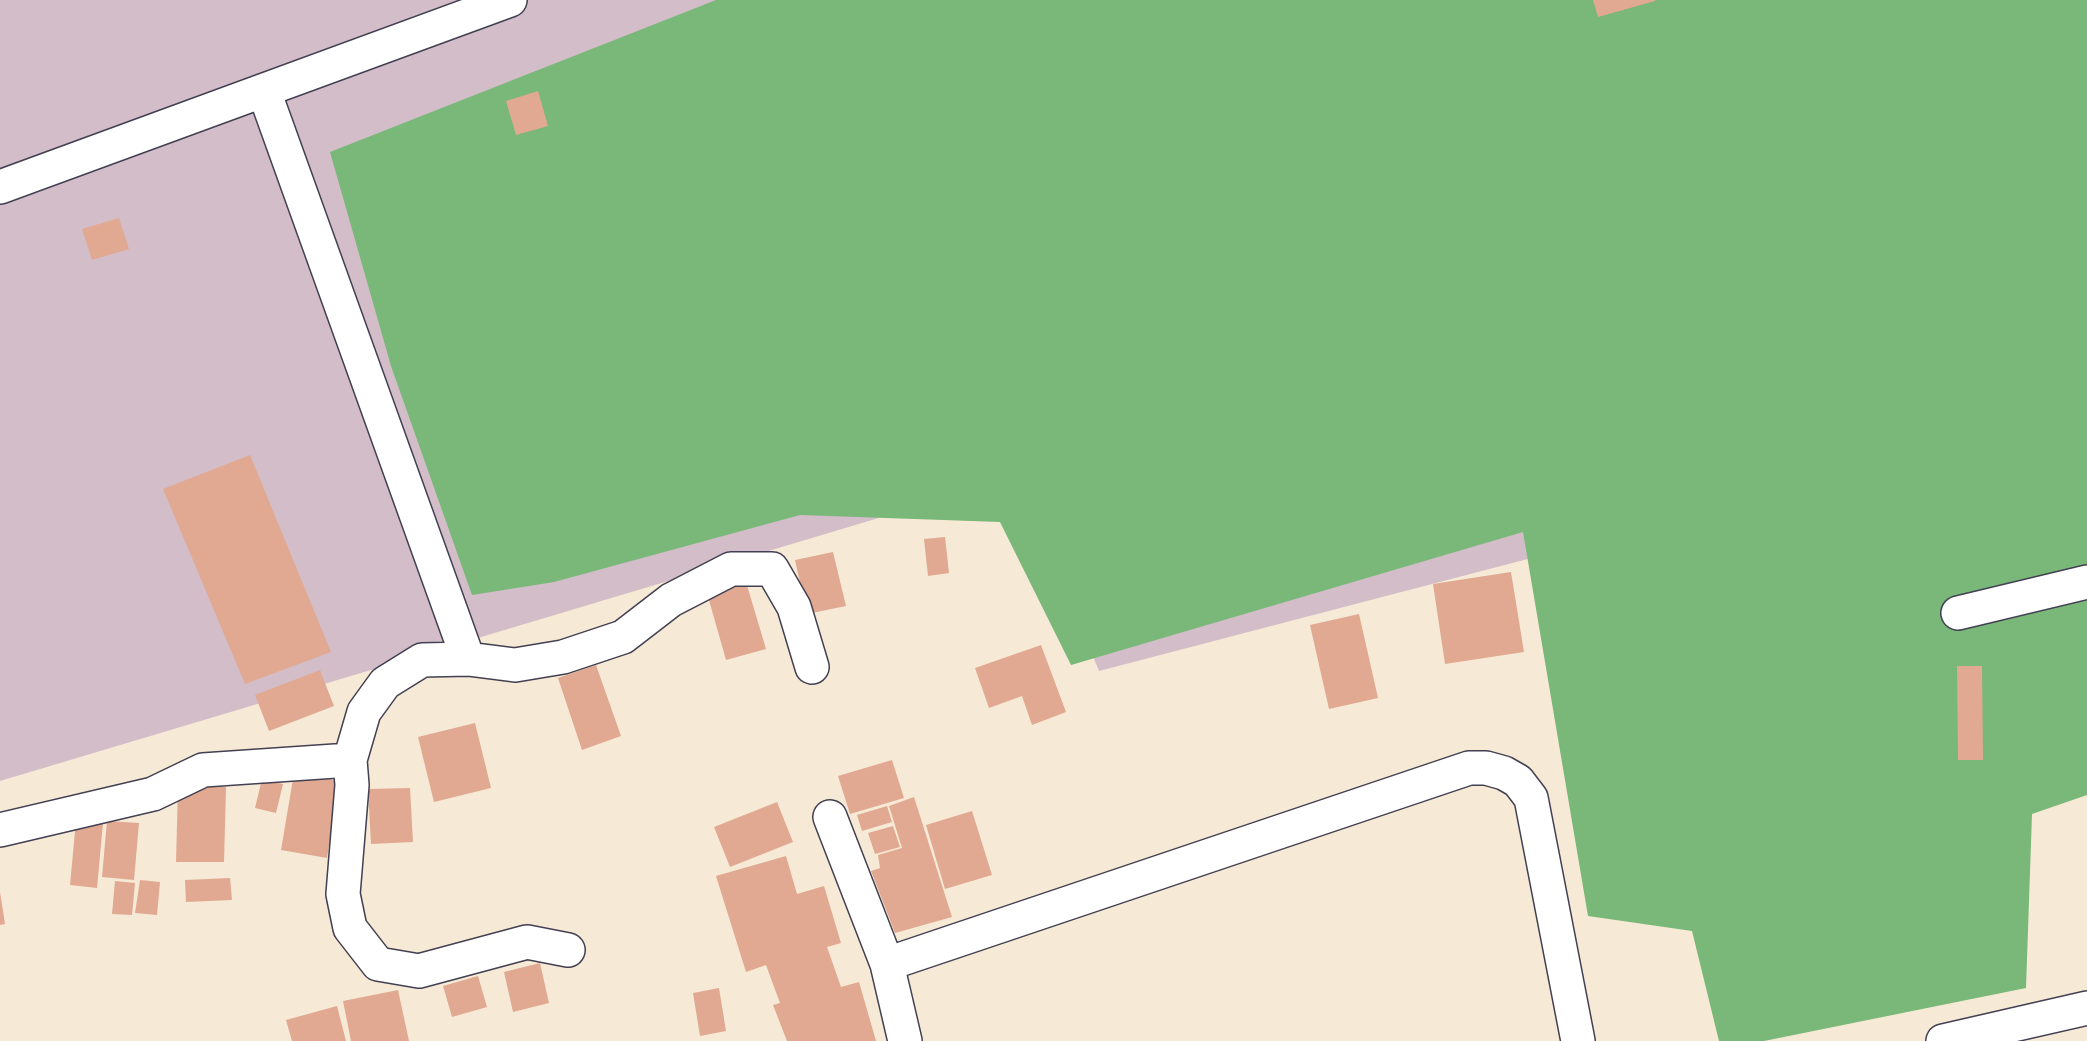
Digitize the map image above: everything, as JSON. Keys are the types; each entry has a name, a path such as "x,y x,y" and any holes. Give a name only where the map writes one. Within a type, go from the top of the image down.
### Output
{"street":[{"path":"6,181 264,91 510,0"},
{"path":"264,91 468,659"},
{"path":"568,950 527,942 419,971 378,964 350,928 343,894 352,785 350,760 364,712 385,683 422,660 468,659 515,665 563,657 623,637 671,600 731,569 772,569 794,607 812,667"},
{"path":"1958,613 2087,582"},
{"path":"0,830 153,794 204,770 350,760"},
{"path":"887,964 1468,768 1486,768 1504,773 1518,781 1531,798 1578,1041"},
{"path":"830,817 887,964 905,1041"},
{"path":"1943,1041 2087,1008"}],"shaded area":[{"path":"0,0 2087,0 1807,486 1099,671 1019,476 0,781"}],"green space":[{"path":"716,0 2087,0 2087,795 2032,814 2026,988 1764,1041 1719,1041 1692,931 1588,916 1523,532 1071,665 1000,522 800,515 554,582 472,595 391,366 330,152"}],"building":[{"path":"1593,0 1655,0 1655,1 1598,17"},
{"path":"538,91 548,126 516,135 506,101"},
{"path":"119,218 129,249 92,260 82,229"},
{"path":"250,455 331,652 245,684 163,489"},
{"path":"945,537 949,573 928,576 924,539"},
{"path":"833,552 846,606 807,614 795,560"},
{"path":"1511,572 1524,652 1445,664 1433,584"},
{"path":"746,582 766,649 726,660 707,593"},
{"path":"1359,614 1378,698 1329,709 1310,625"},
{"path":"1041,645 1066,712 1032,725 1022,696 989,708 975,668"},
{"path":"596,665 621,736 582,750 558,678"},
{"path":"1957,666 1982,666 1983,760 1958,760"},
{"path":"320,670 334,706 269,731 255,695"},
{"path":"475,723 491,788 434,802 418,737"},
{"path":"892,760 904,798 850,814 838,776"},
{"path":"294,773 339,781 327,858 281,850"},
{"path":"262,779 283,784 276,813 255,808"},
{"path":"178,787 226,787 224,862 176,862"},
{"path":"410,788 413,842 371,844 368,789"},
{"path":"914,797 952,917 895,933 871,871 880,868 878,855 902,848 889,806"},
{"path":"777,802 793,842 730,867 714,827"},
{"path":"887,806 892,822 862,831 857,815"},
{"path":"972,811 992,875 945,889 926,825"},
{"path":"76,821 103,823 97,888 70,885"},
{"path":"107,821 139,823 134,880 102,877"},
{"path":"893,826 900,847 875,854 868,833"},
{"path":"786,856 797,894 824,886 841,943 827,947 841,987 859,982 876,1041 787,1041 773,1005 780,1003 766,965 746,972 716,876"},
{"path":"230,878 232,900 186,902 185,880"},
{"path":"140,880 160,882 157,915 135,913"},
{"path":"115,881 135,883 132,915 112,914"},
{"path":"0,892 5,924 0,925"},
{"path":"540,963 549,1003 513,1012 504,972"},
{"path":"478,976 487,1007 452,1017 443,986"},
{"path":"719,988 726,1031 700,1036 693,993"},
{"path":"398,990 409,1041 351,1041 343,1001"},
{"path":"337,1006 346,1041 292,1041 286,1020"}]}
